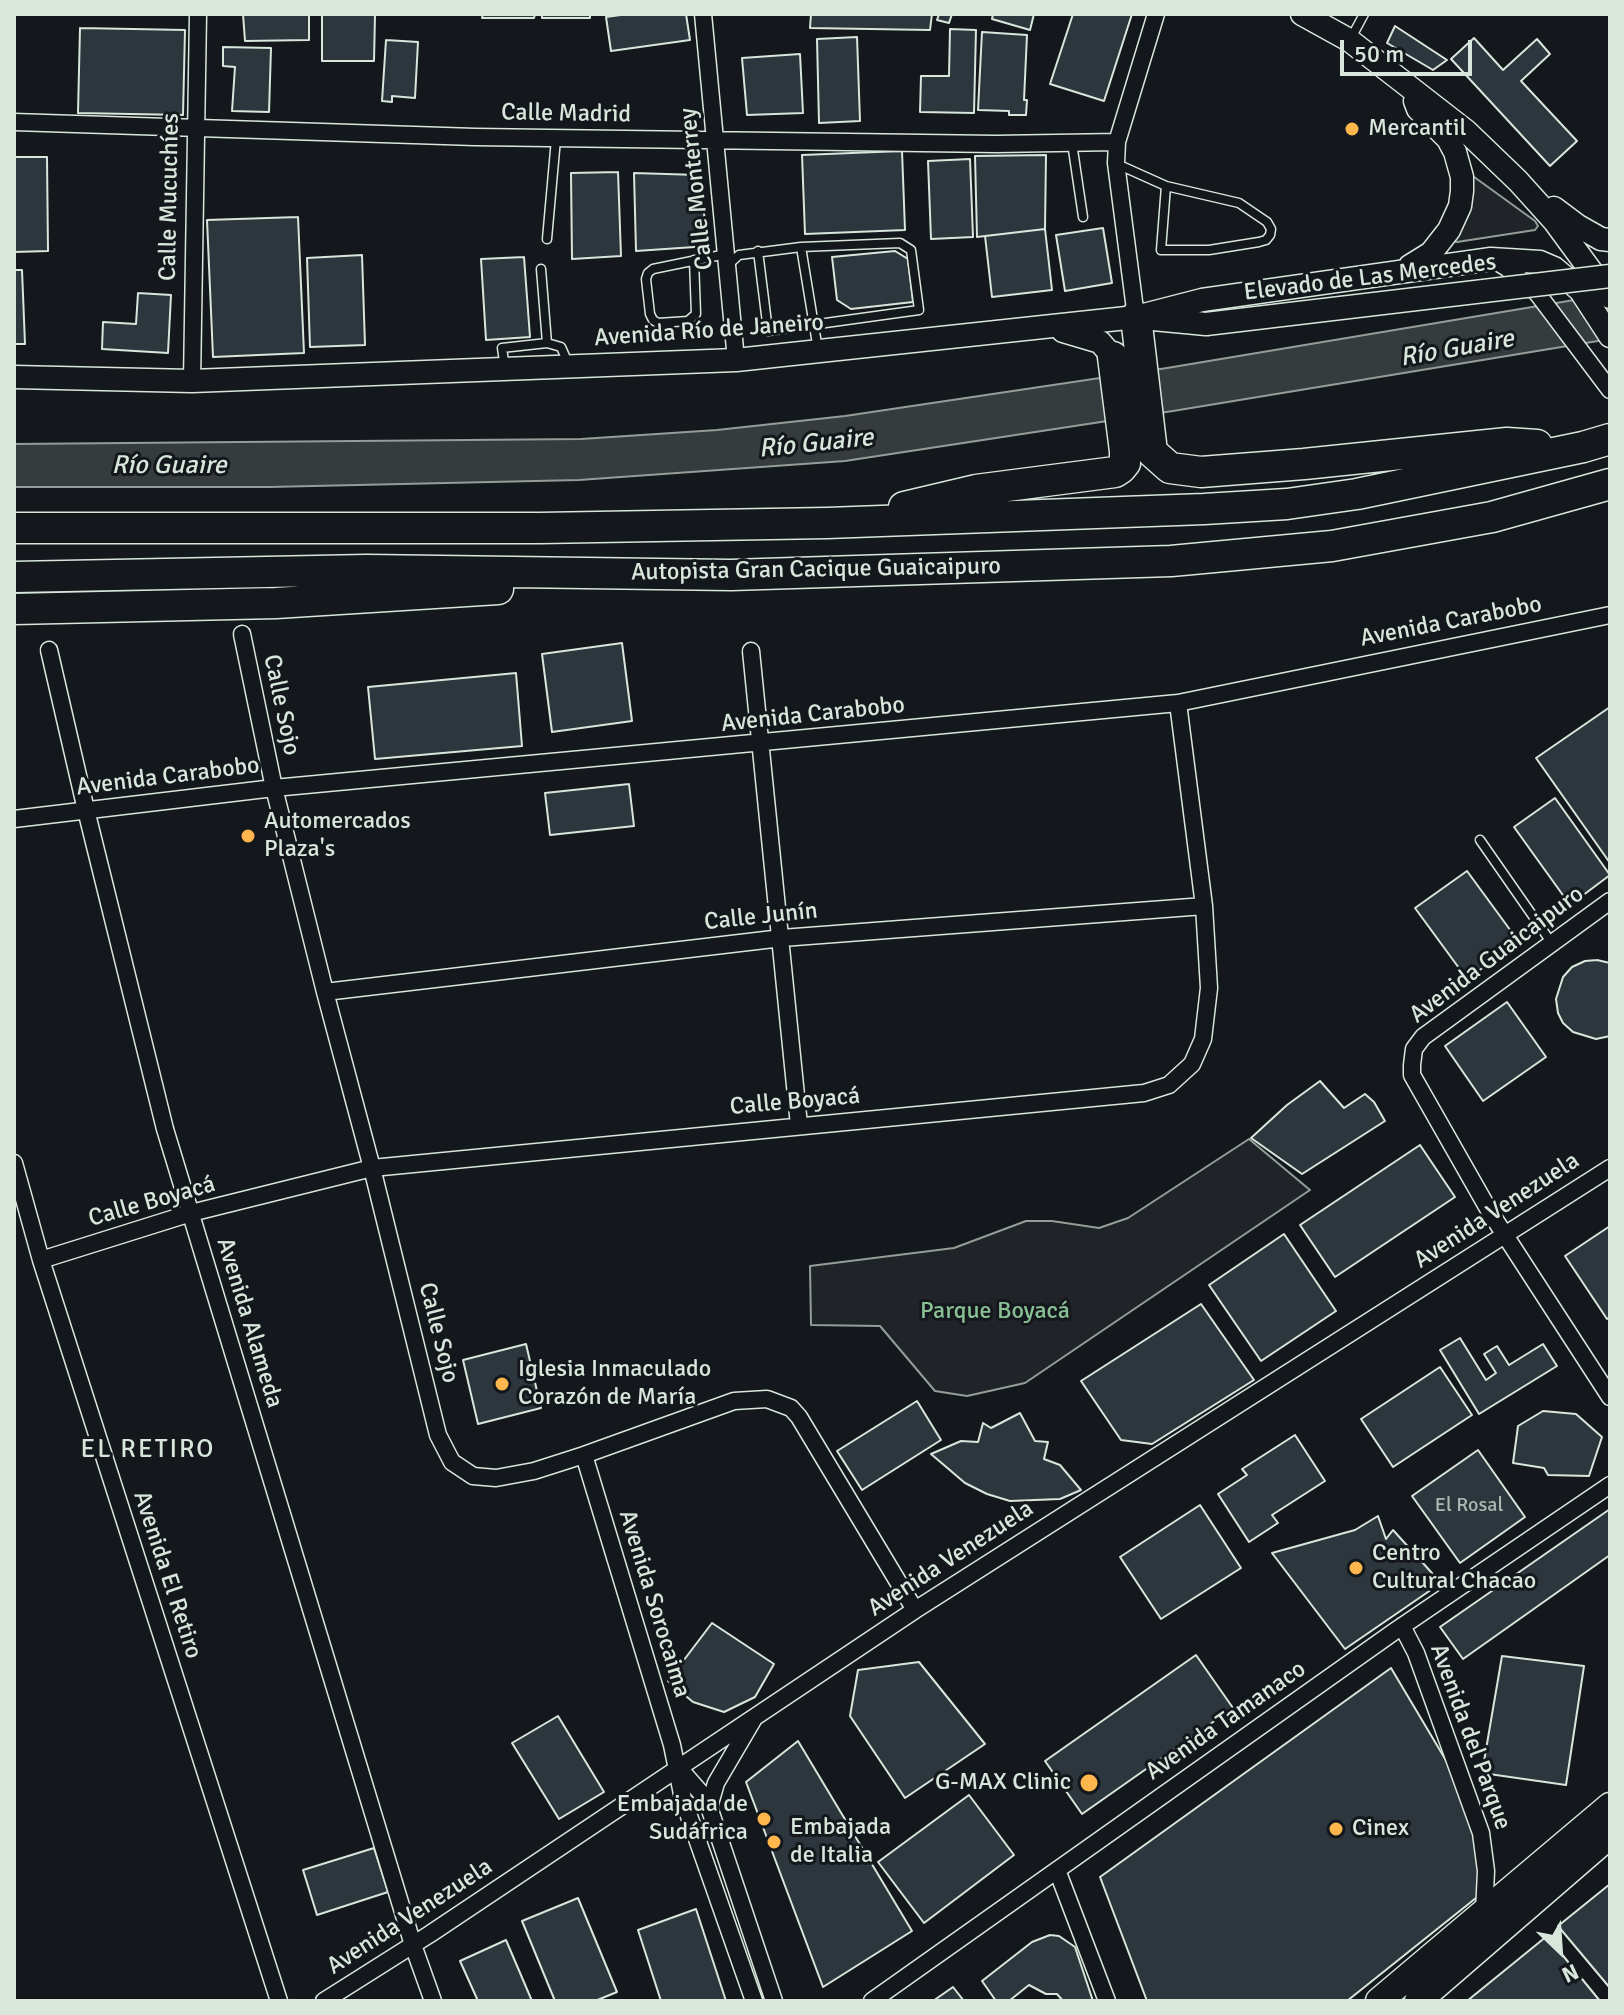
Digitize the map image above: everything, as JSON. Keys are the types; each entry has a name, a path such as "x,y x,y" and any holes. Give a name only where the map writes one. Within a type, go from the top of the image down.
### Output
{"highway":[{"path":"1136,317 1126,352 1138,452"},
{"path":"1138,452 1170,468 1201,472 1507,443 1596,443"},
{"name":"Autopista Gran Cacique Guaicaipuro","path":"14,528 540,528 827,523 1287,504 1357,494 1596,443"},
{"path":"827,523 976,490 1115,472 1138,452"},
{"name":"Autopista Gran Cacique Guaicaipuro","path":"14,577 367,570 731,575 1171,561 1332,546 1492,517 1610,484"},
{"path":"14,609 276,603 731,575"}],"main road":[{"path":"1379,2001 1610,1806"},
{"path":"1423,1999 1610,1835"}],"street":[{"name":"Calle Mucuchíes","path":"192,381 198,14"},
{"name":"Calle Monterrey","path":"703,14 736,360"},
{"path":"1136,317 1116,163 1117,142 1156,14"},
{"path":"1302,14 1349,40 1466,131 1518,181 1608,285"},
{"path":"1402,271 1431,253 1441,241 1455,219 1462,191 1462,177 1455,152 1448,139 1418,109 1405,82"},
{"name":"Calle Madrid","path":"14,122 556,138 996,144 1117,142"},
{"path":"1518,181 1578,226 1601,239 1610,240"},
{"path":"1491,259 1507,268 1544,302 1606,384"},
{"name":"Avenida Río de Janeiro","path":"14,377 192,381 736,360 1136,317 1202,300 1491,259 1540,262 1554,268 1580,290 1610,336"},
{"name":"Elevado de Las Mercedes","path":"1136,317 1206,324 1608,285"},
{"path":"1042,327 1087,336 1126,352"},
{"name":"Avenida Carabobo","path":"14,819 274,788 1178,703 1610,615"},
{"name":"Calle Sojo","path":"242,634 274,788 325,992 438,1435 452,1462 473,1476 496,1478 534,1471 584,1455 734,1401 754,1398 781,1403 799,1417 814,1439 915,1610"},
{"name":"Avenida Alameda","path":"49,650 165,1129 413,1945 433,2001"},
{"path":"751,651 799,1125"},
{"name":"Calle Boyacá","path":"41,1260 191,1213 372,1168 1144,1093 1169,1085 1192,1064 1203,1039 1209,988 1204,906 1178,703"},
{"name":"Avenida Guaicaipuro","path":"1504,1235 1412,1075 1414,1049 1423,1037 1610,901"},
{"name":"Calle Junín","path":"325,992 782,938 1204,906"},
{"name":"Avenida El Retiro","path":"14,1163 41,1260 279,2001"},
{"name":"Avenida Venezuela","path":"324,2001 413,1945 915,1610 1610,1168"},
{"path":"1504,1235 1610,1397"},
{"name":"Avenida Sorocaima","path":"584,1455 678,1766 683,1799 754,2001"},
{"name":"Avenida Tamanaco","path":"872,2001 1402,1626 1610,1485"},
{"name":"Avenida del Parque","path":"1402,1626 1416,1653 1481,1833 1486,1871 1484,1915"},
{"path":"709,1807 716,1783 756,1716"},
{"name":"Avenida Sorocaima","path":"678,1766 709,1807 774,2001"},
{"path":"1057,1870 1107,2001"}],"lane":[{"path":"1349,40 1364,14"},
{"path":"547,239 556,138"},
{"path":"1072,142 1083,217"},
{"path":"1116,163 1166,186 1239,203 1267,222 1270,235 1259,242 1209,250 1161,250 1166,186"},
{"path":"694,260 696,314 688,321 658,323 653,320 646,279 653,269 694,260 728,259 758,251 900,243 911,250 919,310 768,331 758,251"},
{"path":"801,247 818,351"},
{"path":"541,269 547,343"},
{"path":"506,369 502,348 547,343 561,347 569,366"},
{"path":"1480,840 1551,942"}],"green space":[{"path":"1470,174 1535,221 1538,226 1535,230 1453,241"},
{"name":"Parque Boyacá","path":"1249,1139 1310,1190 1025,1383 967,1396 935,1391 880,1326 811,1325 810,1266 954,1248 1026,1221 1052,1221 1099,1228 1128,1218"}],"water":[{"name":"Río Guaire","path":"1610,294 1610,339 845,461 579,480 269,487 14,487 14,444 581,439 717,430 845,416 1167,368"}],"building":[{"path":"243,14 309,14 309,40 245,41"},
{"path":"483,14 535,14 534,18 482,18"},
{"path":"542,14 590,14 590,18 542,18"},
{"path":"686,14 690,40 611,51 606,17"},
{"path":"811,14 932,14 930,30 810,28"},
{"path":"939,14 952,14 949,23 937,20"},
{"path":"993,14 1034,14 1030,30 992,19"},
{"path":"1073,14 1132,14 1104,101 1050,84"},
{"path":"322,15 375,15 374,61 322,61"},
{"path":"1395,26 1447,60 1433,70 1387,43"},
{"path":"80,28 185,30 183,115 78,113"},
{"path":"950,29 976,30 974,113 920,112 921,76 949,76"},
{"path":"982,32 1027,35 1026,115 978,110"},
{"path":"857,37 860,121 819,123 817,39"},
{"path":"1474,38 1503,70 1537,39 1550,54 1521,81 1577,141 1550,166 1451,59"},
{"path":"386,40 418,42 415,98 392,96 392,102 382,101"},
{"path":"223,47 271,48 269,112 232,111 235,67 223,66"},
{"path":"800,54 803,113 747,115 742,58"},
{"path":"902,151 905,230 805,234 802,155"},
{"path":"1046,155 1045,229 977,237 975,156"},
{"path":"14,157 47,157 48,251 14,252"},
{"path":"970,159 973,237 931,239 928,161"},
{"path":"618,172 621,256 572,259 571,173"},
{"path":"634,173 698,175 709,246 636,251"},
{"path":"298,217 304,353 213,357 207,220"},
{"path":"1103,228 1112,283 1065,291 1056,235"},
{"path":"1045,229 1052,290 992,297 985,236"},
{"path":"895,251 908,259 913,302 851,309 837,300 832,257"},
{"path":"362,255 365,345 310,347 307,258"},
{"path":"524,257 530,337 486,340 481,259"},
{"path":"14,270 22,270 25,344 14,344"},
{"path":"138,293 171,295 168,353 102,349 103,322 136,324"},
{"path":"622,643 632,721 552,732 542,654"},
{"path":"516,673 522,746 375,759 368,687"},
{"path":"1610,707 1610,863 1536,758"},
{"path":"629,784 634,826 550,835 545,793"},
{"path":"1555,798 1610,875 1570,905 1514,827"},
{"path":"1467,871 1519,942 1467,979 1415,908"},
{"path":"1597,960 1610,963 1610,1036 1596,1039 1573,1032 1563,1023 1556,999 1563,977 1572,967"},
{"path":"1507,1002 1546,1057 1483,1101 1445,1046"},
{"path":"1320,1081 1344,1108 1365,1094 1374,1102 1385,1121 1302,1174 1251,1138 1287,1105"},
{"path":"1420,1145 1455,1197 1335,1277 1300,1225"},
{"path":"1610,1226 1610,1317 1607,1319 1565,1256"},
{"path":"1284,1234 1336,1311 1261,1361 1209,1285"},
{"path":"1201,1304 1254,1380 1152,1444 1121,1440 1081,1381"},
{"path":"1460,1338 1486,1380 1496,1373 1484,1354 1497,1346 1509,1365 1543,1344 1557,1366 1479,1414 1440,1350"},
{"name":"Iglesia Inmaculado Corazón de María","path":"526,1344 541,1408 478,1424 463,1360"},
{"path":"1440,1367 1472,1415 1393,1467 1361,1419"},
{"path":"917,1401 941,1440 862,1490 837,1451"},
{"path":"1543,1411 1576,1414 1602,1437 1589,1476 1548,1475 1544,1468 1513,1463 1518,1426"},
{"path":"1020,1413 1035,1441 1048,1442 1044,1459 1060,1465 1081,1490 1060,1499 1010,1501 965,1483 931,1454 961,1441 978,1442 983,1423 991,1428"},
{"path":"1295,1435 1325,1481 1272,1515 1278,1523 1249,1542 1218,1494 1247,1475 1242,1469"},
{"path":"1478,1450 1525,1517 1460,1563 1412,1496"},
{"path":"1200,1505 1241,1568 1161,1619 1120,1557"},
{"path":"1610,1509 1610,1555 1463,1659 1440,1627"},
{"name":"Centro Cultural Chacao","path":"1378,1516 1386,1539 1393,1530 1441,1583 1345,1649 1272,1553 1355,1530"},
{"path":"712,1623 774,1664 755,1697 724,1712 693,1702 668,1681"},
{"path":"1196,1655 1233,1708 1082,1814 1045,1761"},
{"path":"1502,1656 1584,1666 1566,1785 1482,1773"},
{"path":"919,1662 985,1744 905,1798 850,1716 858,1670"},
{"path":"1391,1668 1488,1831 1481,1894 1347,2001 1147,2001 1100,1877"},
{"path":"558,1716 604,1792 559,1819 512,1743"},
{"path":"798,1741 912,1931 823,1987 746,1782"},
{"path":"969,1795 1014,1855 924,1923 878,1862"},
{"path":"374,1848 388,1892 317,1915 303,1870"},
{"path":"1610,1884 1610,1988 1558,1926"},
{"path":"578,1898 617,1992 595,2001 555,2001 522,1921"},
{"path":"696,1909 726,2001 661,2001 638,1930"},
{"path":"1050,1935 1059,1936 1075,1947 1093,2001 1063,2001 1057,1994 1046,1994 1029,1985 1009,2001 996,2001 982,1981 1032,1942"},
{"path":"1547,1936 1600,2001 1467,2001"},
{"path":"506,1940 532,2001 478,2001 460,1961"},
{"path":"953,1987 964,2001 933,2001"}],"place":[{"name":"Mercantil","path":"1352,129"},
{"name":"Automercados Plaza's","path":"248,836"},
{"name":"Iglesia Inmaculado Corazón de María","path":"502,1384"},
{"name":"Centro Cultural Chacao","path":"1356,1568"},
{"name":"G-MAX Clinic","path":"1089,1783"},
{"name":"Embajada de Sudáfrica","path":"764,1819"},
{"name":"Cinex","path":"1336,1829"},
{"name":"Embajada de Italia","path":"774,1842"}],"district":[{"name":"EL RETIRO","path":"148,1450"}]}
